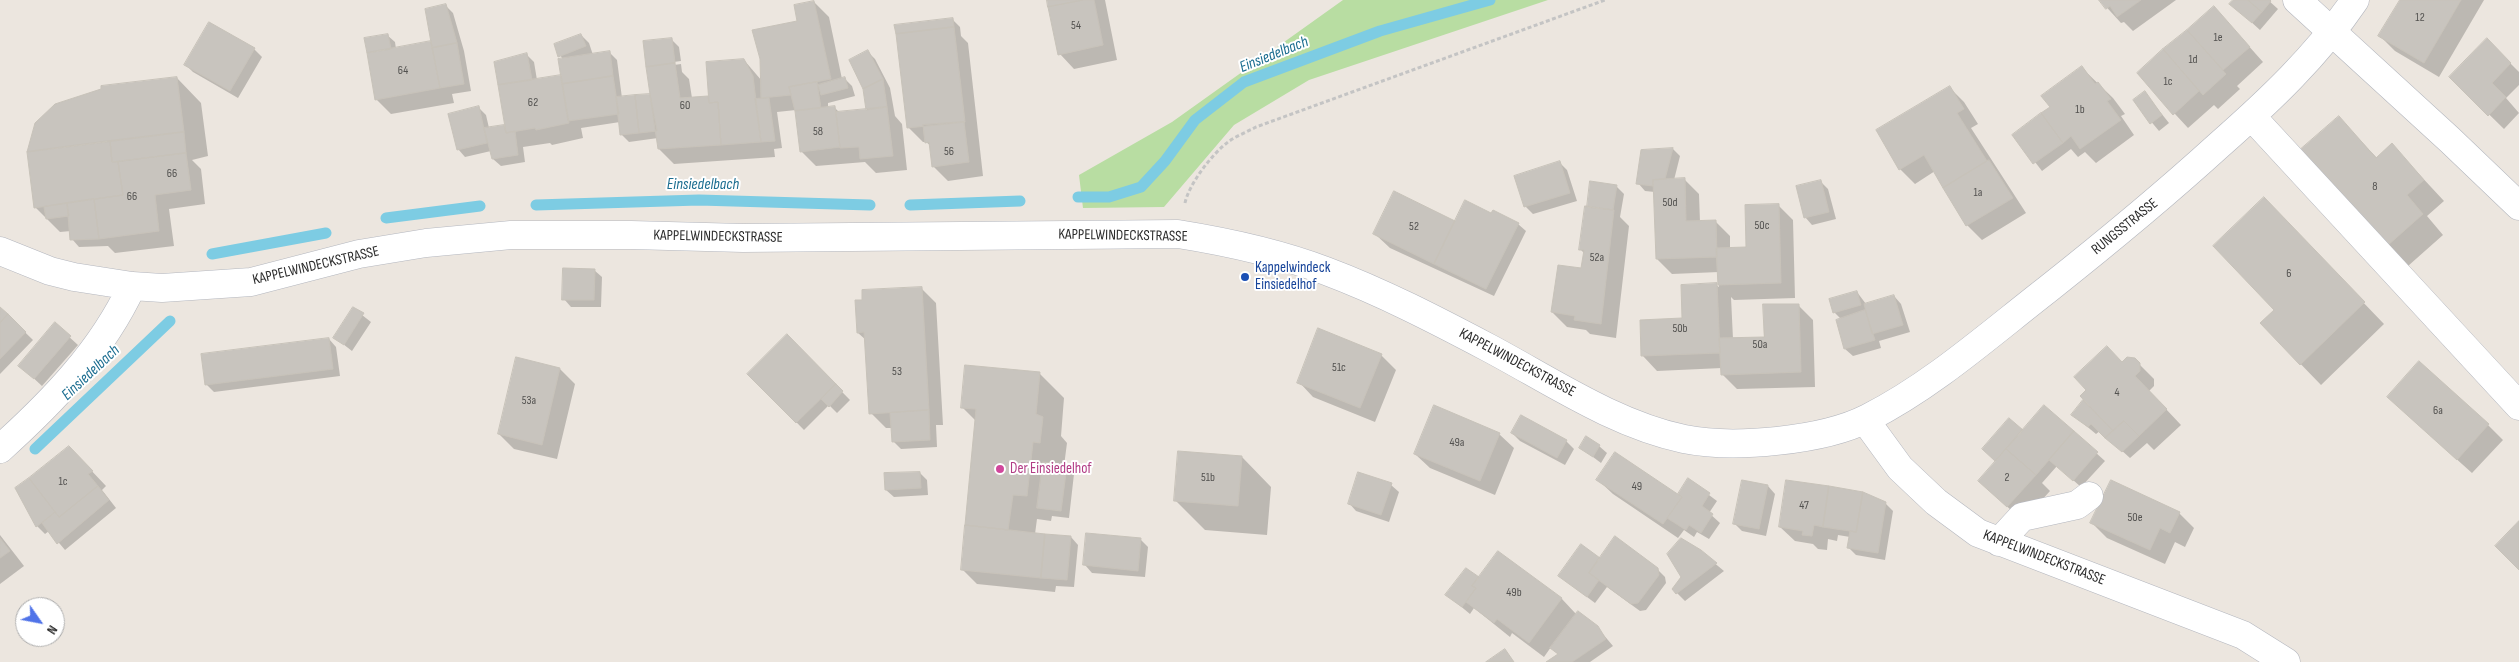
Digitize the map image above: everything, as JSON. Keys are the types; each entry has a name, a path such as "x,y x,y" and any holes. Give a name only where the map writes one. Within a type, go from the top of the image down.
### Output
{"street":[{"path":"2297,0 2519,206"},
{"name":"RUNGSSTRASSE","path":"1865,420 1929,381 2151,206 2296,74 2333,33 2355,0"},
{"path":"2252,116 2519,406"},
{"name":"KAPPELWINDECKSTRASSE","path":"0,251 50,270 132,286 162,288 251,282 360,254 426,243 511,235 753,238 1178,234 1243,246 1324,270 1430,316 1606,410 1642,425 1684,439 1748,444 1811,436 1865,420 1900,468 1936,502 1978,533 2226,628 2286,662"},
{"path":"0,449 23,428 91,356 106,335 132,286"},
{"path":"1999,542 2022,517 2077,505 2089,496"}],"path":[{"path":"1178,234 1186,196 1202,170 1228,143 1256,127 1312,105 1605,0"}],"green space":[{"path":"1343,0 1548,0 1309,80 1234,125 1164,207 1083,208 1079,175 1172,122"}],"building":[{"path":"1047,0 1083,0 1048,7"},
{"path":"1083,0 1094,0 1103,45 1058,55 1048,7"},
{"path":"2099,0 2141,0 2117,17 2110,6 2106,9"},
{"path":"2233,0 2248,0 2262,12 2252,23 2229,4"},
{"path":"2248,0 2270,0 2271,1 2262,12"},
{"path":"2400,0 2461,0 2424,63 2378,36"},
{"path":"814,1 831,79 789,87 791,95 761,98 760,59 752,30 797,21 794,5"},
{"path":"446,4 457,43 432,48 425,9"},
{"path":"2214,6 2250,47 2223,70 2187,30"},
{"path":"953,18 954,27 896,34 894,25"},
{"path":"209,22 255,48 230,91 184,65"},
{"path":"954,27 965,122 907,128 896,34"},
{"path":"2187,30 2226,74 2203,95 2163,49"},
{"path":"388,34 391,49 367,53 364,38"},
{"path":"581,34 586,46 558,57 554,44"},
{"path":"672,38 675,63 646,67 643,41"},
{"path":"2487,38 2511,63 2492,83 2506,97 2488,116 2449,77"},
{"path":"431,41 440,88 375,100 367,53"},
{"path":"457,43 464,84 440,88 432,48"},
{"path":"2163,49 2199,91 2173,115 2137,73"},
{"path":"868,50 883,79 863,89 849,60"},
{"path":"610,51 613,76 562,84 558,59"},
{"path":"527,53 532,80 498,85 494,62"},
{"path":"744,59 753,76 761,142 721,145 718,102 709,103 706,62"},
{"path":"675,63 680,98 708,96 709,103 718,102 721,145 658,149 646,67"},
{"path":"2082,66 2095,84 2098,82 2111,99 2107,101 2121,120 2080,149 2071,136 2063,143 2041,113 2050,107 2041,96"},
{"path":"561,75 569,123 536,130 535,128 506,133 498,85"},
{"path":"613,76 619,114 568,121 562,84"},
{"path":"177,77 184,132 27,152 35,123 55,104 101,89 101,86"},
{"path":"845,77 848,88 821,95 818,85"},
{"path":"883,79 887,107 866,110 863,89"},
{"path":"817,82 821,108 795,111 789,87"},
{"path":"1950,86 1964,109 1957,113 1987,161 1943,188 1924,155 1899,170 1876,130"},
{"path":"2145,91 2162,115 2150,124 2133,100"},
{"path":"650,94 657,131 639,133 635,95"},
{"path":"635,95 639,133 620,135 616,97"},
{"path":"769,98 775,141 761,142 755,99"},
{"path":"479,106 487,143 457,150 448,114"},
{"path":"835,106 840,147 800,152 795,111"},
{"path":"887,107 893,156 860,159 859,147 840,148 836,112"},
{"path":"2041,113 2063,143 2033,164 2012,135"},
{"path":"2339,116 2376,158 2392,143 2424,180 2407,195 2423,214 2387,246 2301,149"},
{"path":"964,122 969,162 932,167 929,142 925,143 923,125"},
{"path":"504,125 506,133 515,131 518,155 492,159 484,128"},
{"path":"184,132 186,153 112,162 110,141"},
{"path":"110,141 112,162 118,162 123,195 34,208 27,152"},
{"path":"1673,148 1665,179 1653,180 1653,186 1636,184 1641,150"},
{"path":"186,153 191,190 155,195 159,231 99,239 94,199 123,195 118,162"},
{"path":"1989,160 2013,198 1966,226 1943,188"},
{"path":"1560,161 1570,193 1524,207 1514,176"},
{"path":"1685,178 1686,221 1716,220 1717,257 1656,259 1653,180"},
{"path":"1821,180 1829,212 1804,218 1796,186"},
{"path":"1590,181 1617,185 1613,210 1587,207"},
{"path":"1394,191 1455,221 1434,264 1373,234"},
{"path":"2264,197 2365,302 2300,365 2260,323 2274,310 2213,246"},
{"path":"94,199 99,239 70,240 67,203"},
{"path":"1465,200 1491,213 1493,210 1519,223 1486,289 1434,264"},
{"path":"67,203 69,216 46,219 44,207"},
{"path":"1779,204 1781,283 1718,285 1716,248 1746,247 1745,205"},
{"path":"1585,206 1614,210 1601,324 1574,320 1575,316 1551,312 1558,265 1581,268 1584,250 1579,250"},
{"path":"563,268 595,269 594,300 562,300"},
{"path":"1717,283 1720,353 1641,356 1640,320 1682,318 1681,285"},
{"path":"922,287 929,410 869,414 864,332 857,333 855,300 862,300 862,290"},
{"path":"1857,291 1861,305 1833,313 1829,299"},
{"path":"1894,295 1903,325 1872,334 1864,304"},
{"path":"1763,304 1799,304 1801,372 1721,375 1719,338 1764,337"},
{"path":"0,307 8,314 0,323"},
{"path":"353,307 364,313 344,345 333,338"},
{"path":"1865,310 1875,340 1844,349 1836,320"},
{"path":"8,314 26,332 0,359 0,323"},
{"path":"55,322 71,336 34,379 18,366"},
{"path":"1318,328 1382,354 1360,408 1297,383"},
{"path":"787,334 836,384 796,423 747,374"},
{"path":"329,338 333,369 205,385 201,354"},
{"path":"2107,346 2122,362 2127,357 2135,358 2140,363 2140,371 2135,376 2167,409 2139,436 2124,421 2113,431 2080,396 2086,390 2074,377"},
{"path":"516,357 560,368 542,445 498,434"},
{"path":"2419,361 2489,424 2457,460 2387,397"},
{"name":"Der Einsiedelhof","path":"965,365 1040,372 1036,414 1043,417 1040,443 1033,442 1027,496 1013,495 1008,530 965,525 976,409 961,408"},
{"path":"836,384 843,391 829,407 821,399"},
{"path":"2083,400 2113,431 2105,438 2091,424 2088,427 2071,415"},
{"path":"1434,405 1500,433 1480,481 1414,454"},
{"path":"2044,405 2074,431 2036,475 2006,449"},
{"path":"929,410 930,440 892,442 890,413"},
{"path":"1521,415 1567,440 1557,458 1511,433"},
{"path":"2009,418 2023,430 1995,461 1982,449"},
{"path":"2124,421 2139,436 2122,452 2105,438"},
{"path":"2074,431 2098,452 2073,481 2049,460"},
{"path":"1586,436 1600,445 1593,457 1579,448"},
{"path":"69,446 93,471 88,474 98,486 59,517 29,478"},
{"path":"2006,449 2036,475 2007,507 1978,481"},
{"path":"1178,451 1242,456 1238,506 1174,501"},
{"path":"1615,452 1682,497 1663,524 1596,480"},
{"path":"1043,462 1067,465 1061,511 1037,508"},
{"path":"920,472 921,488 885,490 884,473"},
{"path":"1358,472 1392,483 1381,515 1348,504"},
{"path":"29,478 55,512 36,527 15,488"},
{"path":"1688,478 1710,493 1702,506 1713,514 1701,533 1689,525 1686,530 1667,518 1682,497 1678,494"},
{"path":"1742,480 1768,485 1759,529 1733,524"},
{"path":"1786,480 1829,486 1823,527 1814,525 1812,536 1802,535 1803,531 1779,527"},
{"path":"2111,480 2180,512 2170,533 2160,528 2150,550 2090,523"},
{"path":"98,486 109,500 57,544 42,523 55,512 59,517"},
{"path":"1829,486 1863,492 1856,532 1823,527"},
{"path":"1863,492 1886,502 1878,553 1847,548 1850,531 1856,532"},
{"path":"2519,521 2519,570 2495,546"},
{"path":"965,525 1045,534 1041,578 961,570"},
{"path":"1086,533 1141,538 1138,571 1083,565"},
{"path":"1045,534 1071,536 1067,580 1041,578"},
{"path":"1615,536 1658,568 1659,575 1638,603 1631,604 1589,573"},
{"path":"0,538 10,551 0,558"},
{"path":"1681,538 1701,550 1717,563 1676,594 1672,589 1681,577 1667,554"},
{"path":"1581,544 1600,558 1589,573 1599,580 1587,597 1558,576"},
{"path":"1498,551 1562,598 1529,643 1497,619 1494,623 1466,602 1476,588 1472,586"},
{"path":"1466,568 1479,577 1472,586 1476,588 1462,607 1445,595"},
{"path":"1578,611 1598,626 1606,639 1572,662 1546,662 1558,654 1550,648"},
{"path":"1505,649 1514,662 1486,662"}],"waterway":[{"name":"Einsiedelbach","path":"1078,197 1109,197 1141,187 1165,161 1195,120 1244,82 1380,31 1490,0"},
{"name":"Einsiedelbach","path":"536,205 699,200 870,205"},
{"name":"Einsiedelbach","path":"910,205 1020,201"},
{"name":"Einsiedelbach","path":"386,218 480,206"},
{"name":"Einsiedelbach","path":"212,254 326,233"},
{"name":"Einsiedelbach","path":"35,449 170,321"}],"place":[{"name":"Kappelwindeck Einsiedelhof","path":"1245,277"},
{"name":"Der Einsiedelhof","path":"1000,469"}]}
